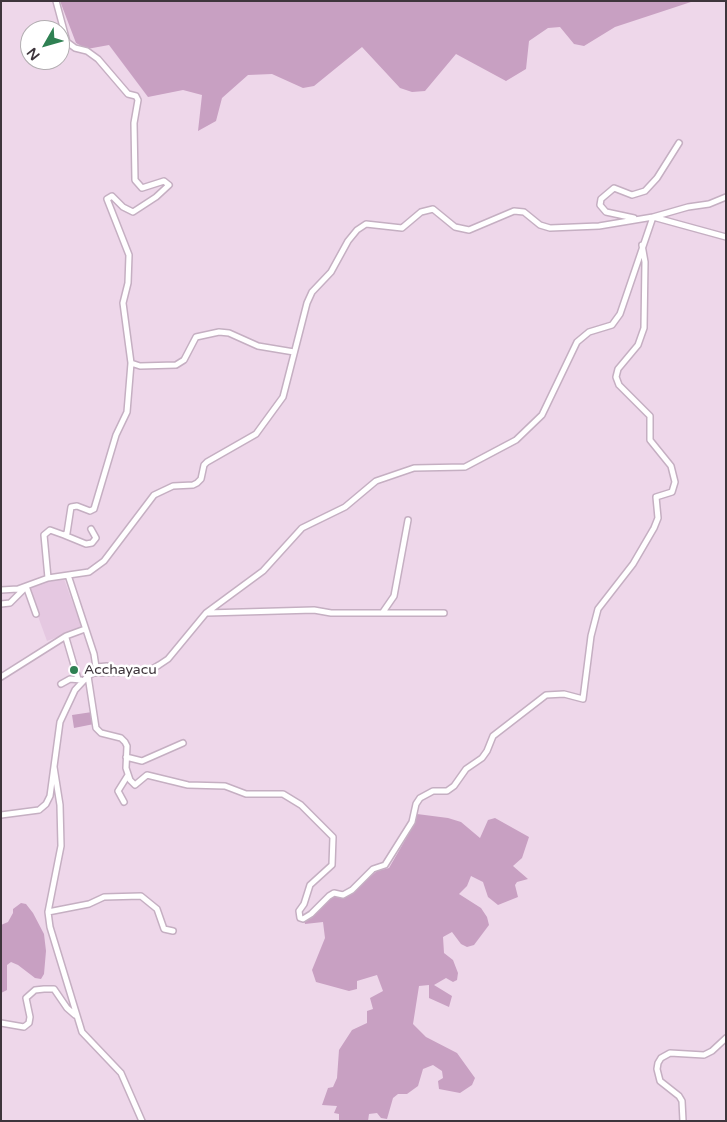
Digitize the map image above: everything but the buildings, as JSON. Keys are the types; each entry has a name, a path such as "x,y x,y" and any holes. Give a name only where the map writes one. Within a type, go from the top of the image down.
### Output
{"street":[{"path":"56,1 67,42 75,48 87,50 98,59 128,94 136,96 138,100 134,123 135,180 142,188 164,181 169,185 160,194 133,212 123,207 112,196 107,199 129,255 128,283 123,302 131,363 127,412 116,434 96,505 90,511 77,506 71,507 69,526 64,535"},
{"path":"637,219 603,211 600,205 602,198 614,188 632,195 645,191 657,178 679,144"},
{"path":"1,590 11,590 48,578 89,572 104,561 154,496 173,486 198,483 201,479 204,465 207,462 256,434 282,397 288,382 294,352 312,292 331,272 348,241 357,230 366,224 402,228 427,209 438,212 449,224 462,230 477,228 514,211 524,212 540,225 550,228 599,226 653,217 688,207 709,204 726,197"},
{"path":"653,217 726,237"},
{"path":"95,670 147,672 168,659 206,613 264,571 302,528 345,507 376,481 414,468 465,467 516,440 542,415 577,342 589,332 612,325 620,314 653,217"},
{"path":"66,638 83,679 96,728 101,733 121,738 125,742 127,746 128,775 135,785 147,775 188,785 224,786 246,794 283,794 301,805 333,837 332,864 310,885 304,904 299,911 300,918 304,919 328,896 334,894 343,895 352,890 373,869 385,865 412,822 416,804 420,798 433,791 447,792 454,786 466,769 482,758 493,736 511,724 546,695 554,693 583,700 586,694 591,636 598,609 633,564 654,528 658,518 656,497 672,492 675,482 671,466 650,440 650,416 629,396 616,380 618,369 638,345 644,328 645,262 642,245"},
{"path":"131,363 140,366 176,365 184,360 196,337 219,332 229,333 258,346 294,352"},
{"path":"383,612 394,596 408,520"},
{"path":"48,578 44,535 50,530 86,544 96,538 91,529"},
{"path":"68,575 85,629 95,670"},
{"path":"1,604 10,603 26,586"},
{"path":"26,586 36,614"},
{"path":"206,613 314,610 331,613 444,613"},
{"path":"1,677 66,636 85,629"},
{"path":"1,814 39,810 46,804 50,796 60,722 83,679 95,670 107,666"},
{"path":"61,684 70,679 83,679"},
{"path":"126,757 142,761 183,743"},
{"path":"54,764 60,805 61,846 48,912 75,1015 82,1032 121,1074 142,1121"},
{"path":"124,802 118,792 128,775"},
{"path":"48,912 89,904 104,897 142,896 157,909 164,929 173,931"},
{"path":"1,1023 24,1027 29,1023 30,1017 26,998 35,990 44,989 54,989 67,1008 75,1015"},
{"path":"683,1121 682,1101 679,1096 660,1081 657,1069 658,1063 661,1058 670,1054 704,1054 712,1051 726,1038"}],"shaded area":[{"path":"60,1 694,1 615,27 584,46 574,44 560,27 548,28 529,41 526,69 506,81 456,54 425,91 412,92 400,88 362,47 314,86 303,88 272,74 248,75 222,98 216,121 198,131 202,95 183,90 148,97 109,45 87,49 76,43 70,27 70,20 67,20"},
{"path":"60,577 64,579 82,628 47,641 28,589"},
{"path":"92,712 94,724 74,728 72,715"},
{"path":"417,814 448,818 461,822 480,838 488,820 495,818 529,837 522,858 513,866 528,879 517,882 515,885 518,897 498,905 488,897 483,882 471,876 467,886 459,894 481,908 487,917 489,925 474,945 467,947 461,944 452,932 443,937 444,953 453,960 458,973 457,980 453,982 446,978 434,985 452,996 449,1007 429,998 429,985 419,986 413,1024 426,1037 457,1053 475,1078 472,1085 460,1093 439,1089 438,1081 443,1078 442,1071 433,1065 423,1069 418,1086 407,1094 398,1094 393,1098 387,1119 381,1118 377,1113 369,1114 368,1121 339,1121 339,1114 334,1113 337,1106 322,1105 328,1088 333,1087 337,1078 339,1050 352,1030 367,1023 367,1011 373,1009 370,998 383,991 377,975 357,981 357,989 349,991 316,982 312,970 325,938 323,922 305,924 304,919 333,894 348,895 377,871 389,868 412,828"},
{"path":"21,903 26,904 33,913 44,934 46,951 44,974 41,979 35,978 11,962 7,965 7,990 1,993 1,925 8,922 13,909"}],"place":[{"name":"Acchayacu","path":"74,670"}]}
